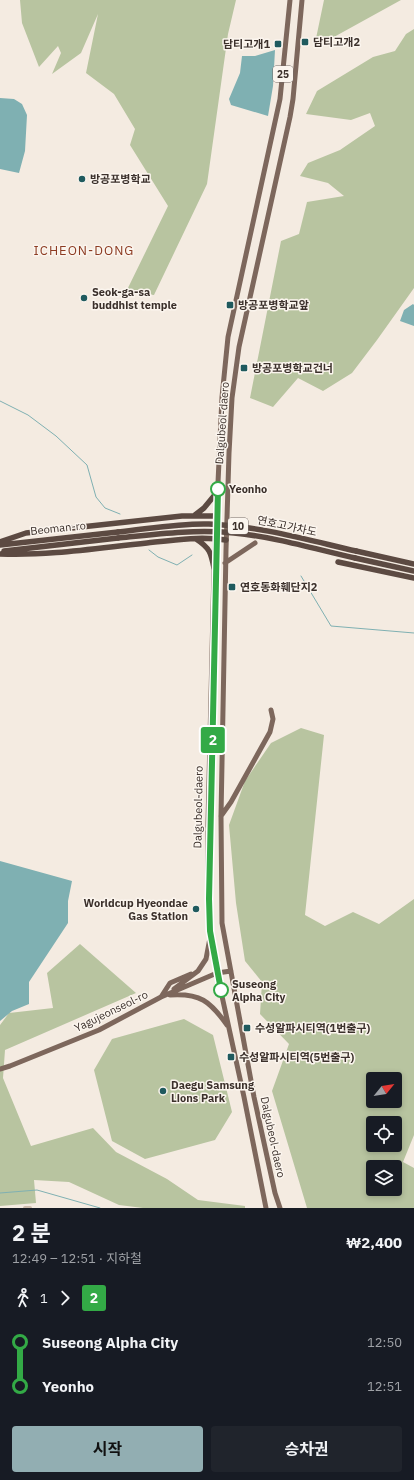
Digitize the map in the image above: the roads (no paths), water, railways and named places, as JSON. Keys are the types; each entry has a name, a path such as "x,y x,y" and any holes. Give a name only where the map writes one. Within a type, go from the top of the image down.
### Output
{"highway":[{"path":"194,516 204,508 218,491"},
{"path":"0,543 26,533 194,516 217,516"},
{"name":"연호고가차도","path":"118,535 182,525 208,524 229,526 262,530 414,564"},
{"name":"연호고가차도","path":"118,535 195,531 234,532 268,538 414,571"},
{"name":"Beoman-ro","path":"0,543 118,535"},
{"name":"Beoman-ro","path":"0,552 118,535"},
{"path":"0,552 29,555 196,538 216,538 226,540"},
{"path":"196,538 205,545 210,552 214,568"},
{"path":"338,562 414,578"}],"main road":[{"name":"Dalgubeol-daero","path":"265,1208 244,1097 217,973 211,933 208,887 208,823 214,568 222,396 228,337 280,99 290,0"},
{"name":"Dalgubeol-daero","path":"280,1208 275,1193 254,1097 222,923 221,816 226,540 232,398 239,347 290,117 302,0"},
{"path":"226,563 255,543"},
{"path":"221,816 231,802 270,732 273,719 271,710"},
{"path":"163,996 198,971 206,959 211,933"},
{"name":"Yagujeonseol-ro","path":"0,1069 12,1066 99,1030 163,996 217,973 231,971"},
{"path":"163,996 190,995 203,999 217,1011 229,1027"}],"street":[{"path":"25,1208 30,1208"}],"water":[{"path":"275,50 273,86 268,116 231,105 229,99 240,73 242,56 255,56"},
{"path":"0,98 14,99 22,104 27,115 25,151 19,173 0,169"},
{"path":"413,304 414,326 400,321 404,310"},
{"path":"0,861 72,881 68,901 68,923 29,982 29,1004 12,1011 0,1021"}],"waterway":[{"path":"0,401 28,415 56,436 87,465 96,497 105,508 120,514"},
{"path":"149,550 158,557 177,565 192,555"},
{"path":"301,576 331,626 414,633"},
{"path":"0,1193 37,1190 100,1208"}],"metro line":[{"name":"2","path":"218,489 209,899 210,931 221,990"}],"place":[{"name":"담티고개2","path":"305,42"},
{"name":"담티고개1","path":"278,44"},
{"name":"방공포병학교","path":"82,179"},
{"name":"Seok-ga-sa buddhist temple","path":"84,298"},
{"name":"방공포병학교앞","path":"230,305"},
{"name":"방공포병학교건너","path":"244,368"},
{"name":"Yeonho","path":"218,489"},
{"name":"연호동화훼단지2","path":"232,587"},
{"name":"Worldcup Hyeondae Gas Station","path":"196,909"},
{"name":"Suseong Alpha City","path":"221,990"},
{"name":"수성알파시티역(1번출구)","path":"247,1028"},
{"name":"수성알파시티역(5번출구)","path":"231,1057"},
{"name":"Daegu Samsung Lions Park","path":"163,1091"}],"district":[{"name":"ICHEON-DONG","path":"84,250"}]}
